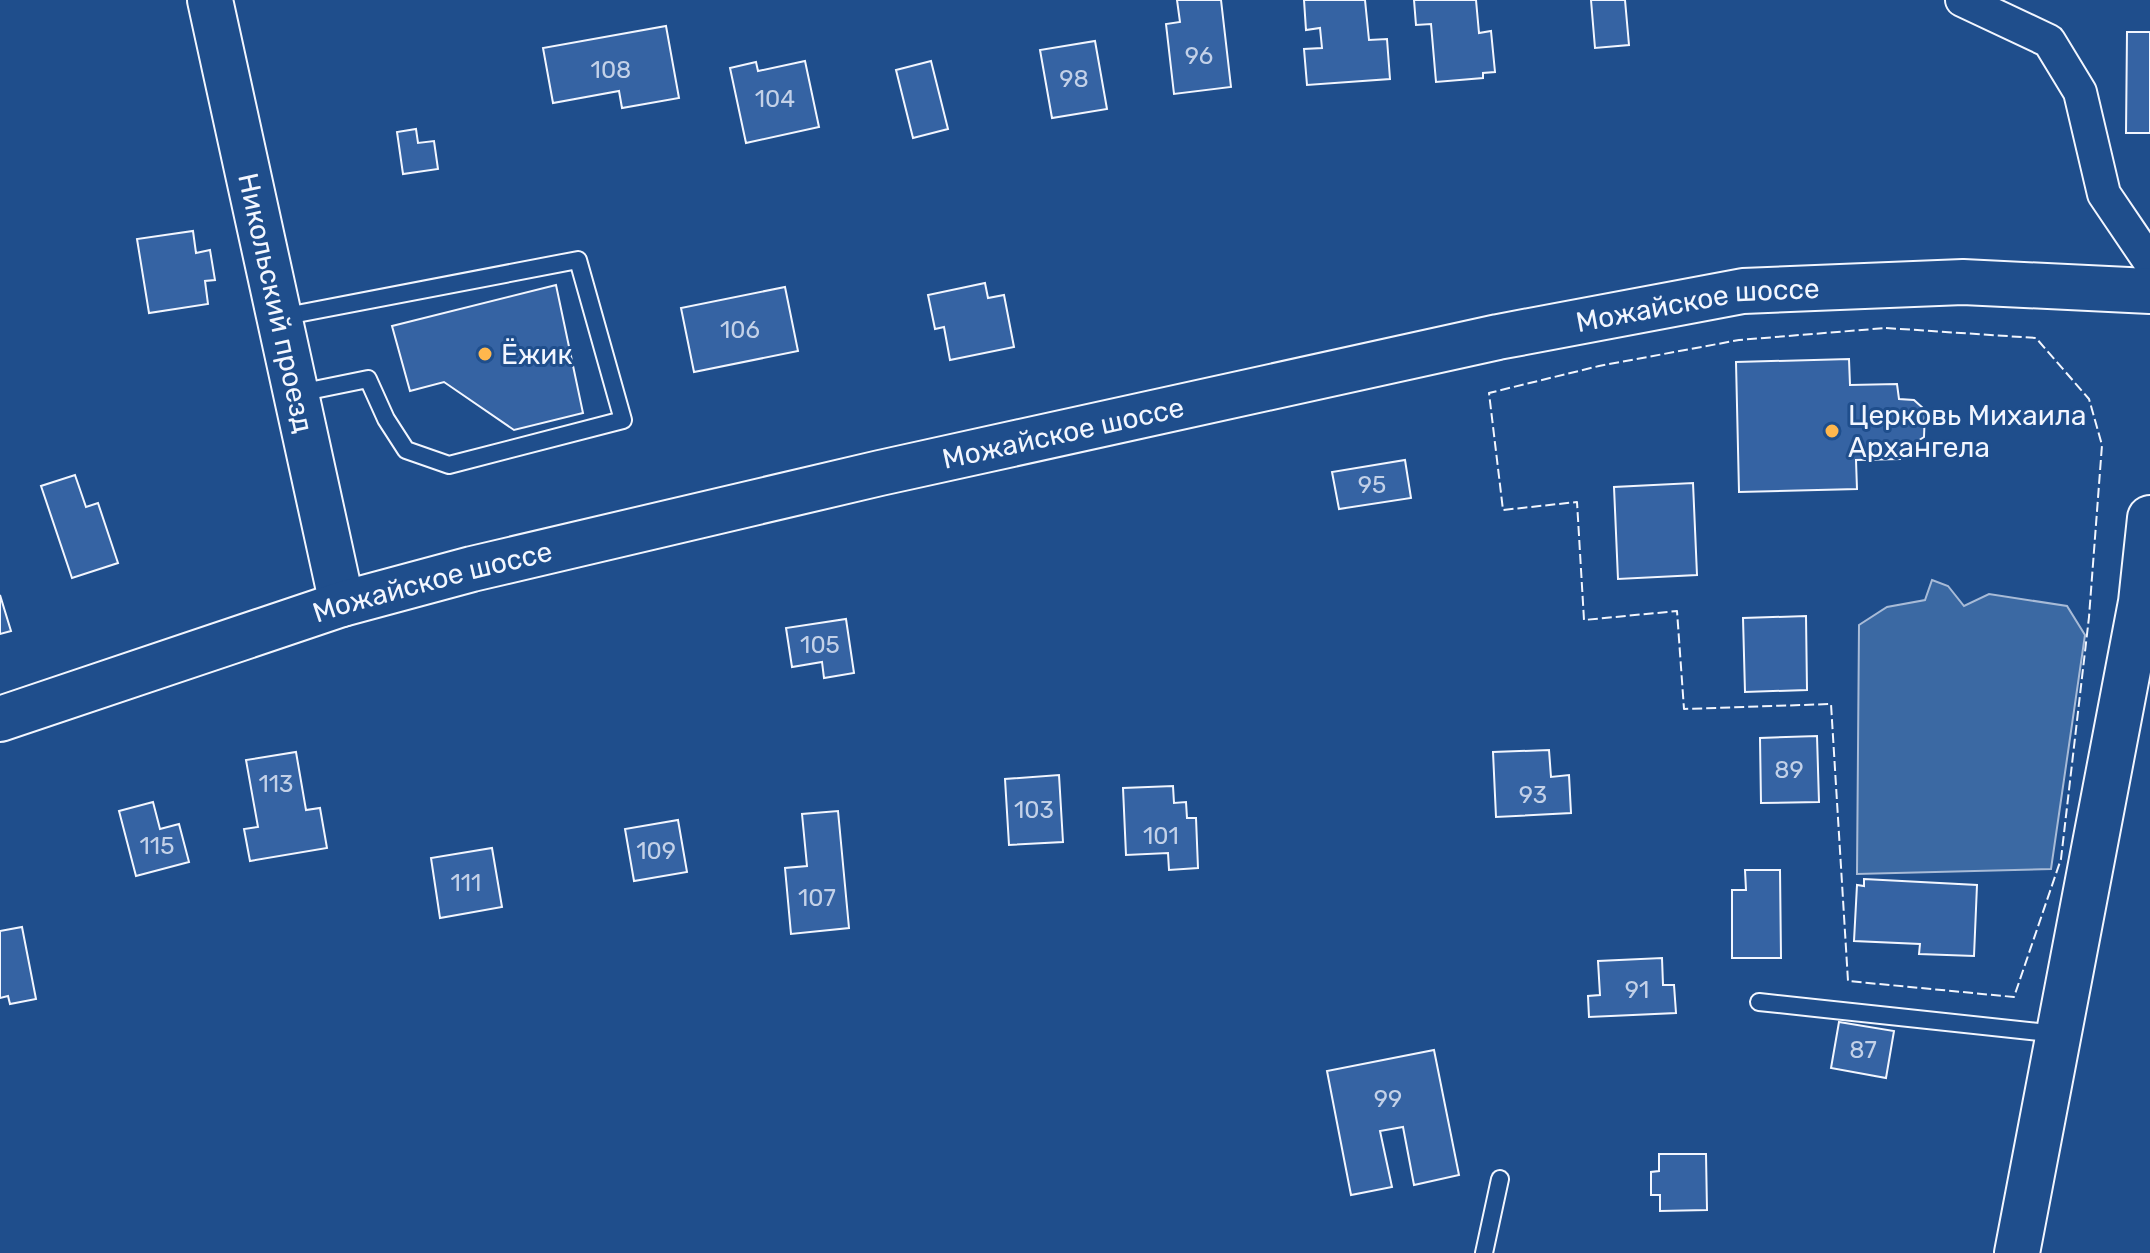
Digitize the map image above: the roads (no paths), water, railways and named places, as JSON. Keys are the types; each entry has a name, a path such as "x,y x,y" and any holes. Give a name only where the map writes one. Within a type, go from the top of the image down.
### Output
{"main road":[{"name":"Никольский проезд","path":"210,0 293,394 342,604"},
{"name":"Можайское шоссе","path":"0,719 342,604 472,569 880,473 1498,337 1743,291 1963,282 2150,291"},
{"path":"2017,1253 2141,602 2150,518"}],"street":[{"path":"1962,0 2049,41 2080,92 2104,194 2150,262"}],"lane":[{"path":"278,317 578,260 623,420 449,465 406,450 386,419 368,379 293,394"},
{"path":"1759,1002 2058,1034"},
{"path":"1484,1253 1500,1179"}],"water":[{"path":"1932,580 1948,586 1964,606 1989,594 2067,606 2085,635 2051,869 1857,874 1859,625 1887,607 1925,600"}],"place":[{"name":"Ёжик","path":"485,354"},
{"name":"Церковь Михаила Архангела","path":"1832,431"}]}
